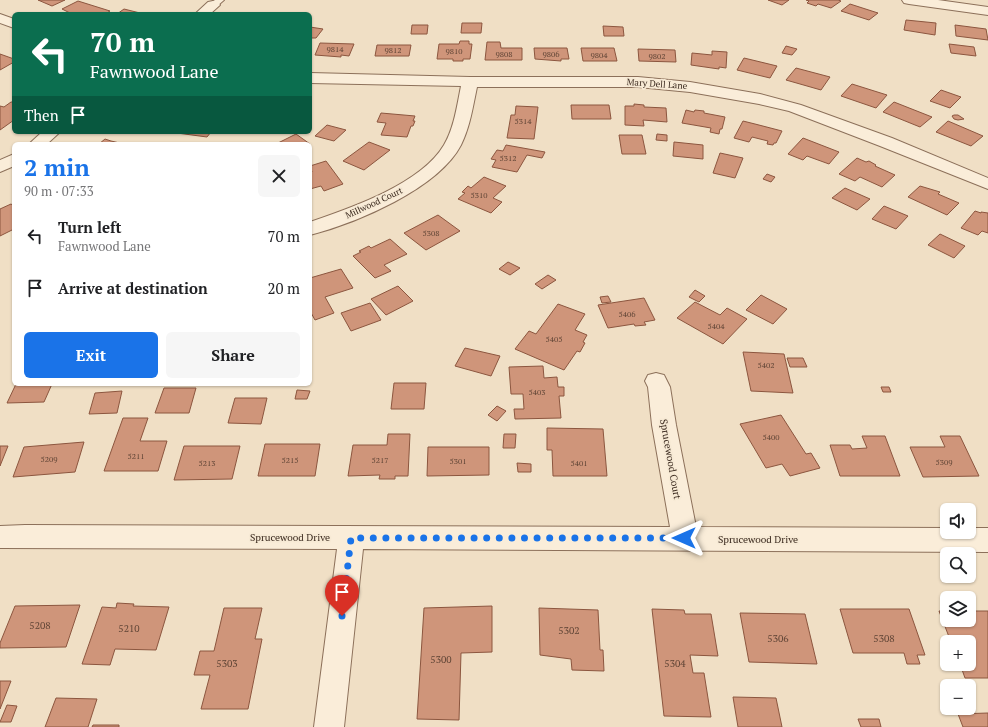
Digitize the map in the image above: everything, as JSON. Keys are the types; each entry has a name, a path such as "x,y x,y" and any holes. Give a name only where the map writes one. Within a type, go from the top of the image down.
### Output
{"street":[{"path":"909,0 988,11"},
{"path":"205,12 216,3"},
{"path":"0,18 12,23"},
{"name":"Mary Dell Lane","path":"312,78 470,82 638,82 690,87 760,99 795,108 825,118 988,184"},
{"name":"Millwood Court","path":"312,228 374,204 406,188 436,165 451,147 458,132 470,82"},
{"path":"40,142 50,134"},
{"path":"0,167 12,160"},
{"name":"Sprucewood Court","path":"656,381 659,387 664,425 684,538"},
{"name":"Sprucewood Drive","path":"0,537 988,540"},
{"path":"329,727 351,538"}],"building":[{"path":"38,0 65,0 52,6"},
{"path":"768,0 789,0 782,5"},
{"path":"806,0 841,1 831,8 818,4 816,6 807,3 809,1"},
{"path":"78,1 110,11 68,12 62,9"},
{"path":"850,4 878,13 869,20 841,11"},
{"path":"124,9 136,12 120,12"},
{"path":"906,20 936,23 935,35 904,30"},
{"path":"462,23 482,23 481,33 461,33"},
{"path":"412,25 428,25 427,34 411,34"},
{"path":"955,25 986,29 988,40 956,36"},
{"path":"603,26 623,27 624,36 604,36"},
{"path":"312,27 323,29 316,38 312,38"},
{"path":"460,41 469,41 469,44 472,44 470,59 453,61 453,59 437,59 439,44 459,44"},
{"path":"487,42 500,42 501,48 522,48 522,60 485,60"},
{"path":"320,43 354,44 349,56 341,55 341,57 315,55"},
{"path":"949,44 974,47 976,56 951,53"},
{"path":"377,45 411,45 409,56 375,56"},
{"path":"786,46 797,49 792,55 782,53"},
{"path":"534,48 567,48 569,59 561,59 561,61 535,59"},
{"path":"581,48 614,48 617,61 583,61"},
{"path":"638,49 675,50 676,62 639,61"},
{"path":"712,51 727,52 726,68 719,67 719,69 691,65 692,53 712,55"},
{"path":"0,54 12,58 12,63 0,70"},
{"path":"744,58 777,66 770,78 737,70"},
{"path":"796,68 830,77 821,90 786,80"},
{"path":"852,84 887,95 876,108 841,96"},
{"path":"941,90 961,97 950,108 930,101"},
{"path":"12,102 12,121 0,130 0,106 4,107"},
{"path":"894,102 932,117 920,127 883,112"},
{"path":"634,104 644,105 644,107 666,108 667,122 643,120 644,126 625,125 625,106 634,106"},
{"path":"571,105 609,105 611,119 572,119"},
{"path":"516,106 538,107 534,139 507,138 511,115 515,115"},
{"path":"686,110 694,112 695,110 704,111 704,113 725,117 719,134 710,132 711,128 682,123"},
{"path":"381,113 415,116 413,121 415,121 413,126 411,126 407,137 381,135 386,123 377,122"},
{"path":"958,115 964,119 954,119 952,116"},
{"path":"743,121 782,131 776,143 773,145 767,144 768,141 752,137 749,142 734,138"},
{"path":"948,121 983,136 971,146 936,132"},
{"path":"327,125 346,130 334,141 315,136"},
{"path":"184,134 209,134 207,137"},
{"path":"296,134 307,142 280,142"},
{"path":"657,134 667,135 667,141 656,140"},
{"path":"619,135 642,135 646,154 622,154"},
{"path":"803,138 839,152 829,164 807,156 803,160 788,154"},
{"path":"105,139 115,142 101,142"},
{"path":"369,142 390,150 364,170 343,161"},
{"path":"674,142 703,145 703,159 673,156"},
{"path":"506,145 545,152 542,158 527,155 517,172 492,167 496,160 491,159 497,150 503,151"},
{"path":"720,153 743,158 735,178 713,173"},
{"path":"857,158 866,162 869,161 876,165 875,166 895,175 882,187 860,177 855,181 839,174"},
{"path":"326,161 343,184 324,191 321,186 312,188 312,165"},
{"path":"767,174 775,177 771,182 763,179"},
{"path":"484,177 506,186 493,198 502,202 491,213 458,199 465,193 462,192 468,186 471,188"},
{"path":"920,186 940,192 938,194 959,203 947,215 908,197"},
{"path":"845,188 870,199 857,210 832,198"},
{"path":"12,205 12,230 0,236 0,209"},
{"path":"884,206 908,216 896,229 872,219"},
{"path":"975,211 988,213 988,233 982,231 978,235 961,228"},
{"path":"438,215 460,231 426,250 404,233"},
{"path":"940,234 965,246 954,258 928,245"},
{"path":"390,239 407,254 384,265 391,271 375,278 353,256 369,246 371,248"},
{"path":"508,262 520,268 510,275 499,269"},
{"path":"341,269 353,288 325,297 334,313 315,320 312,315 312,277"},
{"path":"548,275 556,280 542,289 535,284"},
{"path":"398,286 413,301 386,315 371,299"},
{"path":"695,290 705,296 699,302 689,297"},
{"path":"761,295 787,309 773,324 746,310"},
{"path":"608,296 611,302 602,303 600,297"},
{"path":"644,298 655,320 644,322 646,325 635,326 634,324 608,328 598,305"},
{"path":"695,302 720,315 727,308 747,319 723,344 677,318"},
{"path":"370,303 381,320 351,331 341,313"},
{"path":"558,304 585,314 575,330 587,335 580,352 577,351 564,370 515,349 529,331 536,334"},
{"path":"465,348 500,356 491,376 455,366"},
{"path":"743,352 784,354 793,393 751,391"},
{"path":"787,358 803,358 807,367 790,367"},
{"path":"543,366 544,378 557,377 558,387 564,387 564,396 559,396 561,418 515,419 514,409 524,409 523,394 511,394 509,367"},
{"path":"394,383 426,383 424,409 391,409"},
{"path":"15,386 51,386 44,402 7,403"},
{"path":"881,387 889,387 891,392 883,392"},
{"path":"164,388 196,388 189,413 155,413"},
{"path":"297,390 310,391 307,399 295,399"},
{"path":"122,391 117,413 89,414 95,393"},
{"path":"235,398 267,398 261,424 228,423"},
{"path":"497,406 506,411 497,421 488,415"},
{"path":"781,415 806,454 811,453 820,468 790,476 782,464 766,468 740,424"},
{"path":"123,418 148,418 140,441 167,441 158,471 104,471"},
{"path":"547,428 603,429 607,476 553,476 552,450 547,450"},
{"path":"388,434 410,434 408,476 395,476 395,479 379,479 380,475 348,476 353,445 387,445"},
{"path":"504,434 516,434 515,448 503,448"},
{"path":"862,436 885,436 900,476 840,476 830,445 850,445 852,449 867,448"},
{"path":"940,436 960,436 979,476 923,477 910,447 945,447"},
{"path":"84,442 75,472 13,477 24,447"},
{"path":"265,444 320,444 315,476 258,476"},
{"path":"0,446 8,446 0,466"},
{"path":"184,446 240,446 232,479 174,480"},
{"path":"428,447 489,447 489,475 427,476"},
{"path":"517,463 531,464 531,472 518,472"},
{"path":"117,603 134,604 133,606 169,607 156,650 115,649 110,665 82,664 102,607 116,608"},
{"path":"80,605 66,647 0,648 0,643 15,606"},
{"path":"492,606 492,652 461,653 459,720 417,719 424,608"},
{"path":"224,608 262,608 255,639 262,639 248,709 201,709 210,675 194,675 200,651 214,651"},
{"path":"539,608 598,610 600,650 603,650 604,671 572,670 571,659 540,655"},
{"path":"652,609 684,610 685,614 711,614 718,656 690,655 693,673 704,673 711,717 664,716"},
{"path":"840,609 909,609 925,655 917,655 920,664 907,664 904,653 853,653"},
{"path":"976,611 988,611 988,678 965,678 962,671 976,671 976,635 948,635 945,627 976,627"},
{"path":"740,613 805,614 817,664 749,662"},
{"path":"0,681 11,681 0,709"},
{"path":"733,697 776,698 782,727 738,727"},
{"path":"56,698 97,699 88,727 45,727"},
{"path":"7,705 17,706 11,722 0,722"},
{"path":"976,713 988,713 988,727 963,727 958,715 976,715"},
{"path":"858,719 879,719 881,727 861,727"},
{"path":"93,725 119,725 119,727 92,727"}],"route":[{"path":"342,616 351,538 684,538"}]}
